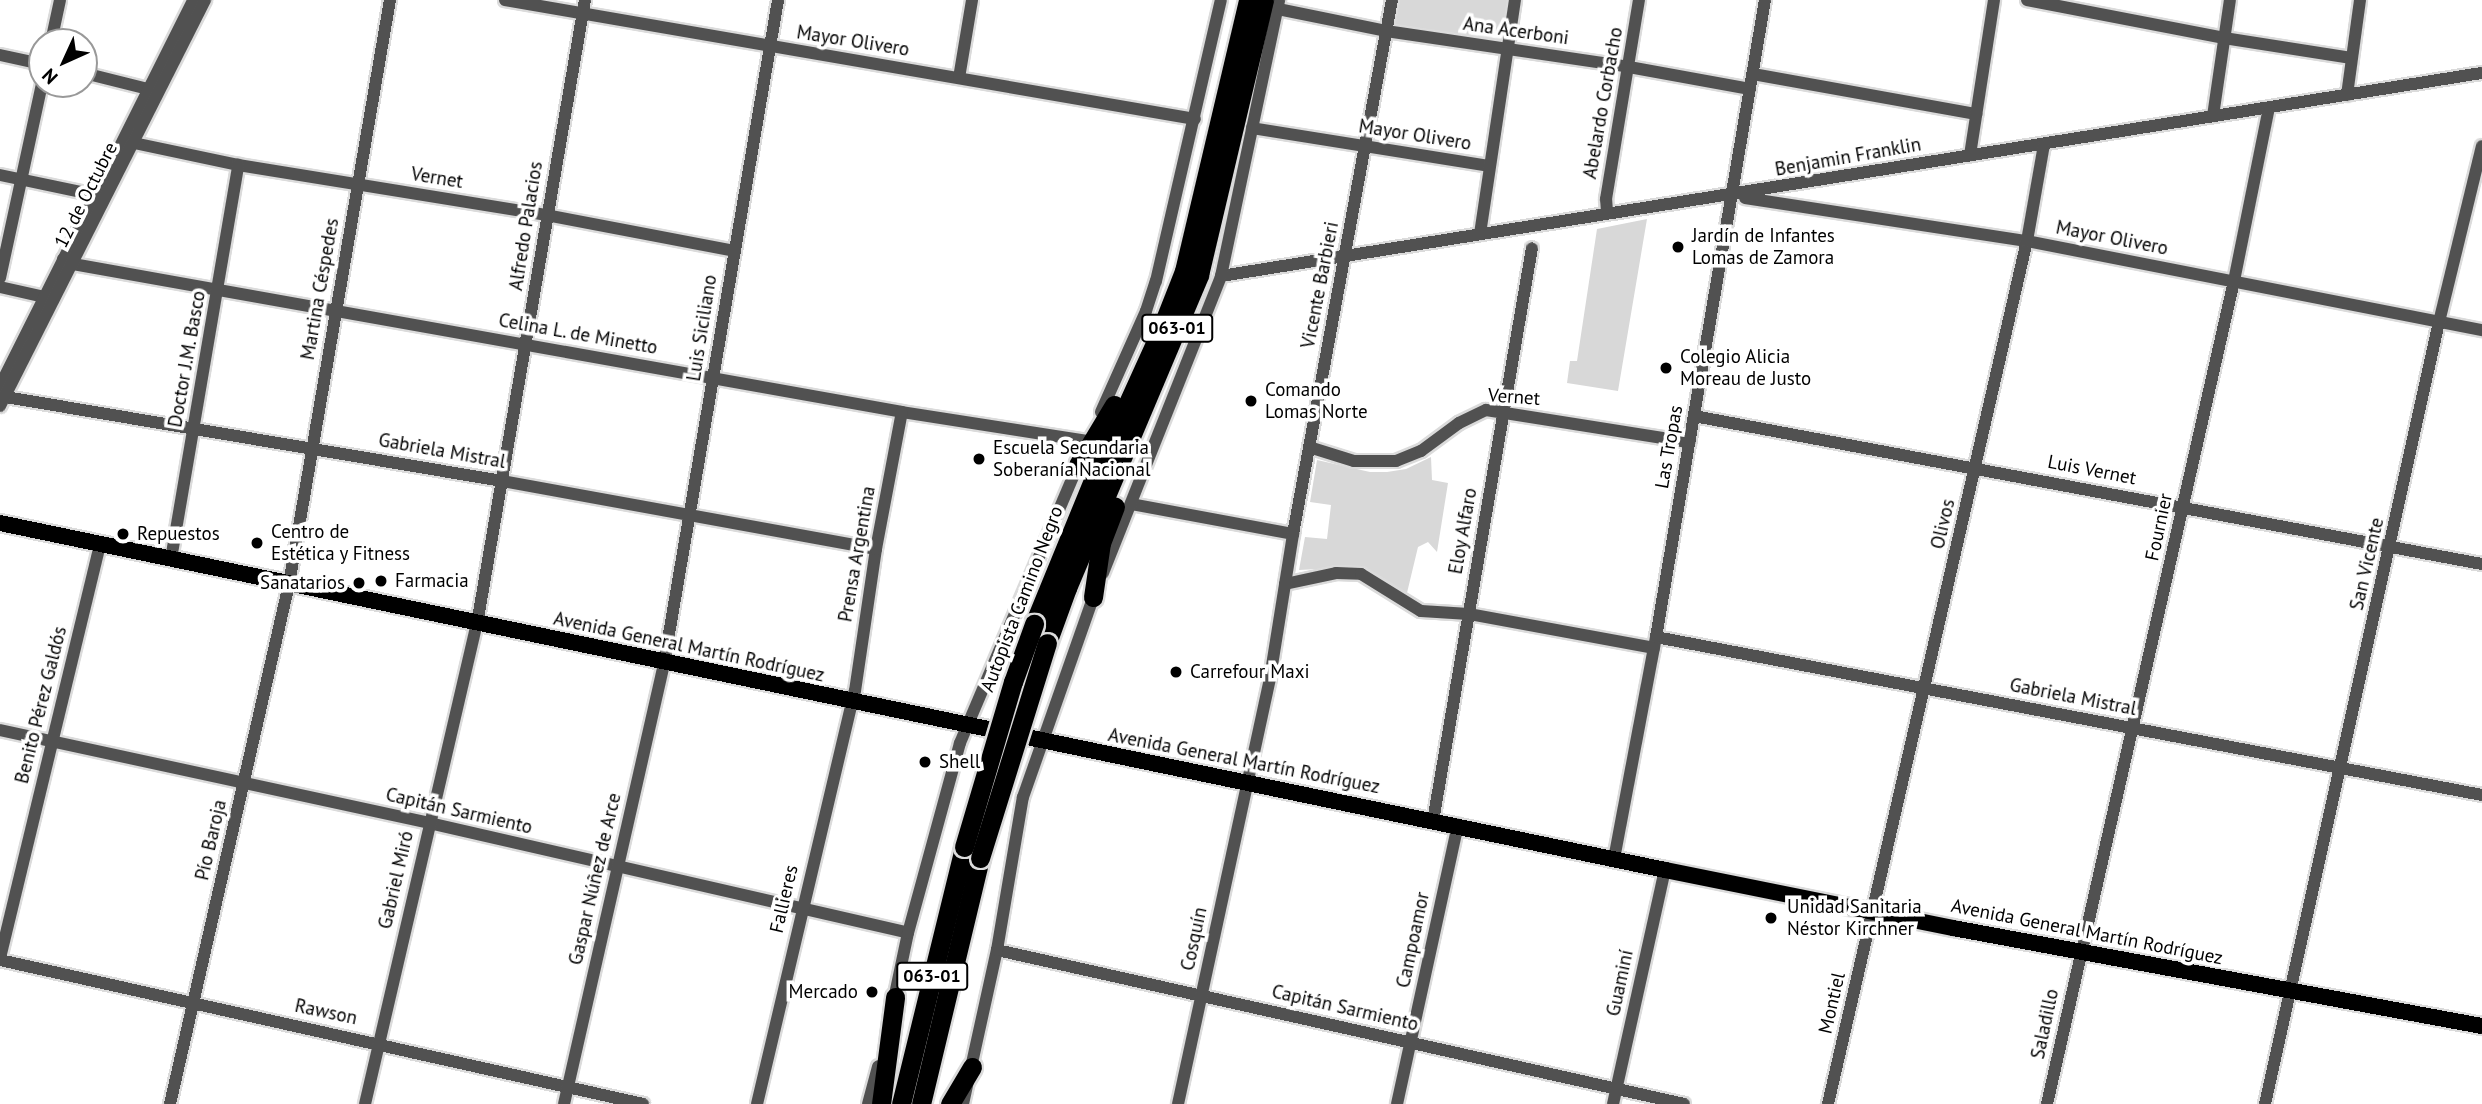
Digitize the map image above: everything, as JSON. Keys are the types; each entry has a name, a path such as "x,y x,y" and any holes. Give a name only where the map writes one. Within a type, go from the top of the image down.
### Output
{"highway":[{"name":"Autopista Camino Negro","path":"901,1104 964,847 1013,682 1093,480 1160,332 1184,271 1247,3"},
{"name":"Autopista Camino Negro","path":"921,1104 980,858 1025,707 1067,587 1204,260 1244,123 1274,3"},
{"path":"1078,465 1104,424 1158,315 1184,271"},
{"path":"1093,597 1101,543 1169,363 1171,342"},
{"path":"881,1104 895,998"},
{"path":"950,1104 972,1067"}],"main road":[{"name":"Avenida General Martín Rodríguez","path":"0,523 966,727 1458,825 1665,870 2080,952 2482,1026"}],"street":[{"path":"54,28 60,0"},
{"name":"12 de Octubre","path":"68,261 96,195 193,0"},
{"name":"12 de Octubre","path":"1,399 68,261 134,144 205,0"},
{"name":"Martina Céspedes","path":"289,584 390,0"},
{"name":"Mayor Olivero","path":"505,0 1195,119"},
{"name":"Alfredo Palacios","path":"477,624 585,0"},
{"name":"Luis Siciliano","path":"664,663 778,0"},
{"path":"959,78 972,0"},
{"path":"868,1104 895,998 908,933 966,727 1150,300 1195,119 1218,0"},
{"name":"Vicente Barbieri","path":"1248,783 1392,0"},
{"path":"1480,234 1515,0"},
{"name":"Abelardo Corbacho","path":"1607,212 1606,198 1639,0"},
{"name":"Las Tropas","path":"1614,859 1655,642 1765,0"},
{"path":"1970,155 1994,0"},
{"path":"2027,0 2224,38 2351,58"},
{"path":"2213,116 2230,0"},
{"path":"2347,95 2360,0"},
{"name":"Ana Acerboni","path":"1274,3 1386,31 1629,67 1750,89"},
{"path":"0,55 28,61"},
{"name":"Benjamin Franklin","path":"1221,276 1607,212 1733,196 2482,73"},
{"path":"1753,74 1976,114"},
{"path":"98,76 148,89"},
{"path":"0,278 39,98"},
{"name":"Fournier","path":"2080,952 2134,728 2234,281 2269,108"},
{"path":"963,1104 998,950 1023,797 1040,742 1093,597 1221,276 1244,123"},
{"name":"Mayor Olivero","path":"1244,123 1489,166"},
{"name":"Vernet","path":"134,144 546,215 734,251"},
{"name":"Olivos","path":"1873,911 2027,242 2044,145"},
{"name":"San Vicente","path":"2266,1104 2439,322 2482,146"},
{"name":"Doctor J.M. Basco","path":"171,559 219,290 238,164"},
{"path":"0,175 96,195"},
{"name":"Mayor Olivero","path":"1733,196 2027,242 2482,331"},
{"name":"Eloy Alfaro","path":"1433,821 1532,248"},
{"name":"Celina L. de Minetto","path":"68,261 902,412 1088,440"},
{"path":"0,287 48,301"},
{"name":"Gabriela Mistral","path":"1,399 312,448 876,549"},
{"name":"Vernet","path":"1309,447 1354,461 1395,461 1428,447 1473,415 1486,410 1689,442"},
{"name":"Prensa Argentina","path":"851,702 902,412"},
{"name":"Luis Vernet","path":"1694,416 2482,565"},
{"path":"1131,504 1293,534"},
{"name":"Benito Pérez Galdós","path":"0,959 100,544"},
{"name":"Gabriela Mistral","path":"1285,584 1336,573 1361,574 1421,611 1469,614 1655,642 1924,689 2482,795"},
{"name":"Pío Baroja","path":"170,1104 289,584"},
{"name":"Gabriel Miró","path":"365,1104 477,624"},
{"name":"Gaspar Núñez de Arce","path":"564,1104 664,663"},
{"name":"Fallieres","path":"757,1104 851,702"},
{"name":"Capitán Sarmiento","path":"0,730 243,785 429,822 617,868 908,933"},
{"name":"Cosquín","path":"1178,1104 1248,783"},
{"name":"Campoamor","path":"1397,1104 1458,825"},
{"name":"Guaminí","path":"1614,1104 1665,870"},
{"name":"Montiel","path":"1828,1104 1873,911"},
{"name":"Capitán Sarmiento","path":"998,950 1684,1104"},
{"name":"Saladillo","path":"2046,1104 2080,952"},
{"name":"Rawson","path":"0,959 643,1104"}],"shaded area":[{"path":"1392,0 1515,0 1508,50 1391,31"},
{"path":"1647,219 1618,391 1567,383 1570,361 1577,361 1597,229"},
{"path":"1431,457 1432,480 1448,483 1437,552 1428,542 1418,547 1406,597 1373,573 1358,567 1299,570 1305,537 1327,539 1331,505 1310,502 1317,460 1370,472 1387,472 1406,469"}],"place":[{"name":"Jardín de Infantes Lomas de Zamora","path":"1678,247"},
{"name":"Colegio Alicia Moreau de Justo","path":"1666,368"},
{"name":"Comando Lomas Norte","path":"1251,401"},
{"name":"Escuela Secundaria Soberanía Nacional","path":"979,459"},
{"name":"Repuestos","path":"123,534"},
{"name":"Centro de Estética y Fitness","path":"257,543"},
{"name":"Farmacia","path":"381,581"},
{"name":"Sanatarios","path":"359,583"},
{"name":"Carrefour Maxi","path":"1176,672"},
{"name":"Shell","path":"925,762"},
{"name":"Unidad Sanitaria Néstor Kirchner","path":"1771,918"},
{"name":"Mercado","path":"872,992"}]}
